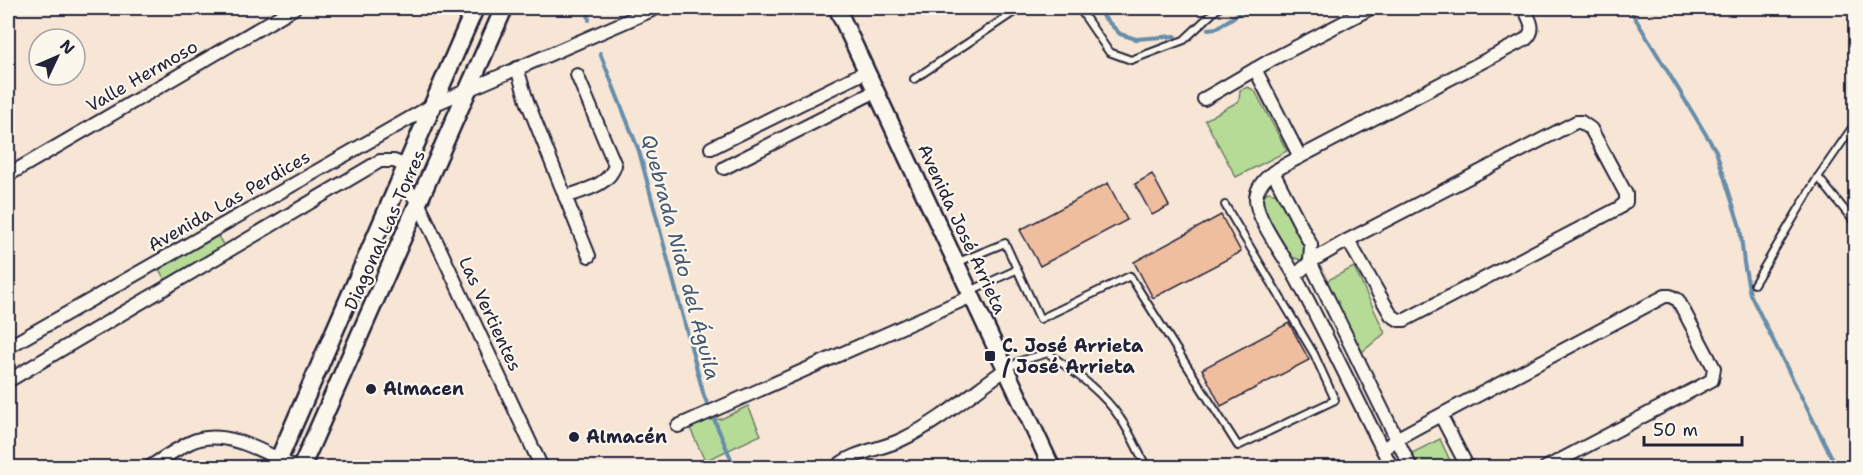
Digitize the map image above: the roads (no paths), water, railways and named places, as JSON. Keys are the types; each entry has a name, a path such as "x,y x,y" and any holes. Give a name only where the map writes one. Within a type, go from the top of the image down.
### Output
{"main road":[{"name":"Diagonal Las Torres","path":"277,463 475,8"},
{"name":"Diagonal Las Torres","path":"299,468 504,8"}],"street":[{"name":"Valle Hermoso","path":"8,175 294,8"},
{"name":"Avenida Las Perdices","path":"8,347 433,105 657,8"},
{"name":"Avenida José Arrieta","path":"837,8 1052,468"},
{"path":"1204,99 1255,69 1371,8"},
{"path":"1392,468 1295,276 1259,215 1256,199 1259,188 1273,172 1526,39 1532,27 1524,8"},
{"path":"517,68 527,101 589,256"},
{"path":"1255,69 1300,157"},
{"path":"711,148 867,71"},
{"path":"565,197 604,182 612,175 615,165 577,75"},
{"path":"724,168 876,91"},
{"path":"1295,276 1310,262 1348,240 1576,122 1581,122 1591,129 1627,198 1619,208 1405,320 1391,315 1348,240"},
{"path":"8,381 380,161 394,161 403,173"},
{"path":"1273,172 1311,245 1310,262 1411,468"},
{"name":"Las Vertientes","path":"403,173 542,468"},
{"path":"678,426 971,294"},
{"path":"1383,450 1396,439 1665,296 1678,300 1714,368 1712,380 1545,468"},
{"path":"835,468 843,460 900,441 926,427 1006,369"},
{"path":"1441,416 1468,468"},
{"path":"148,468 190,442 204,438 228,440 277,463 299,468"}],"lane":[{"path":"914,79 1020,8"},
{"path":"1079,8 1109,52 1131,60 1184,40 1218,8"},
{"path":"1754,284 1818,177 1856,122"},
{"path":"1818,177 1856,224"},
{"path":"956,263 1005,243 1040,319 1130,276 1238,446 1335,400 1314,354 1225,205"},
{"path":"971,294 1016,270"},
{"path":"1006,369 1020,361 1048,353 1083,379 1102,397 1120,418 1145,464"}],"waterway":[{"name":"Quebrada Nido del Águila","path":"587,8 589,20"},
{"path":"1095,8 1120,34 1136,39 1175,36"},
{"path":"1208,29 1217,28 1247,8"},
{"path":"1629,8 1716,151 1740,227 1750,294 1837,468"},
{"name":"Quebrada Nido del Águila","path":"600,53 639,151 704,396 735,468"}],"place":[{"name":"C. José Arrieta / José Arrieta","path":"990,356"},
{"name":"Almacen","path":"371,389"},
{"name":"Almacén","path":"574,437"}]}
